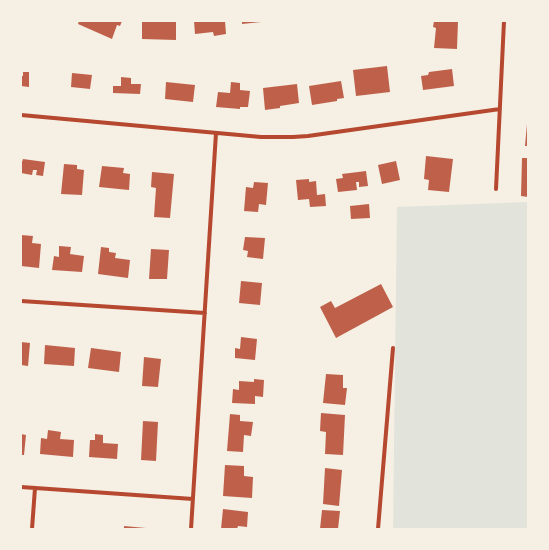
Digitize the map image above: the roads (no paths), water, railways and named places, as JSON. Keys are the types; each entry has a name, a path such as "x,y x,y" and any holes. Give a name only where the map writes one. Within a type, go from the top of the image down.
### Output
{"street":[{"path":"496,189 504,21"},
{"path":"21,115 261,137 308,136 500,109"},
{"path":"191,529 216,133"},
{"path":"21,301 204,313"},
{"path":"378,529 393,348"},
{"path":"21,488 193,499"},
{"path":"32,529 35,488"}]}
